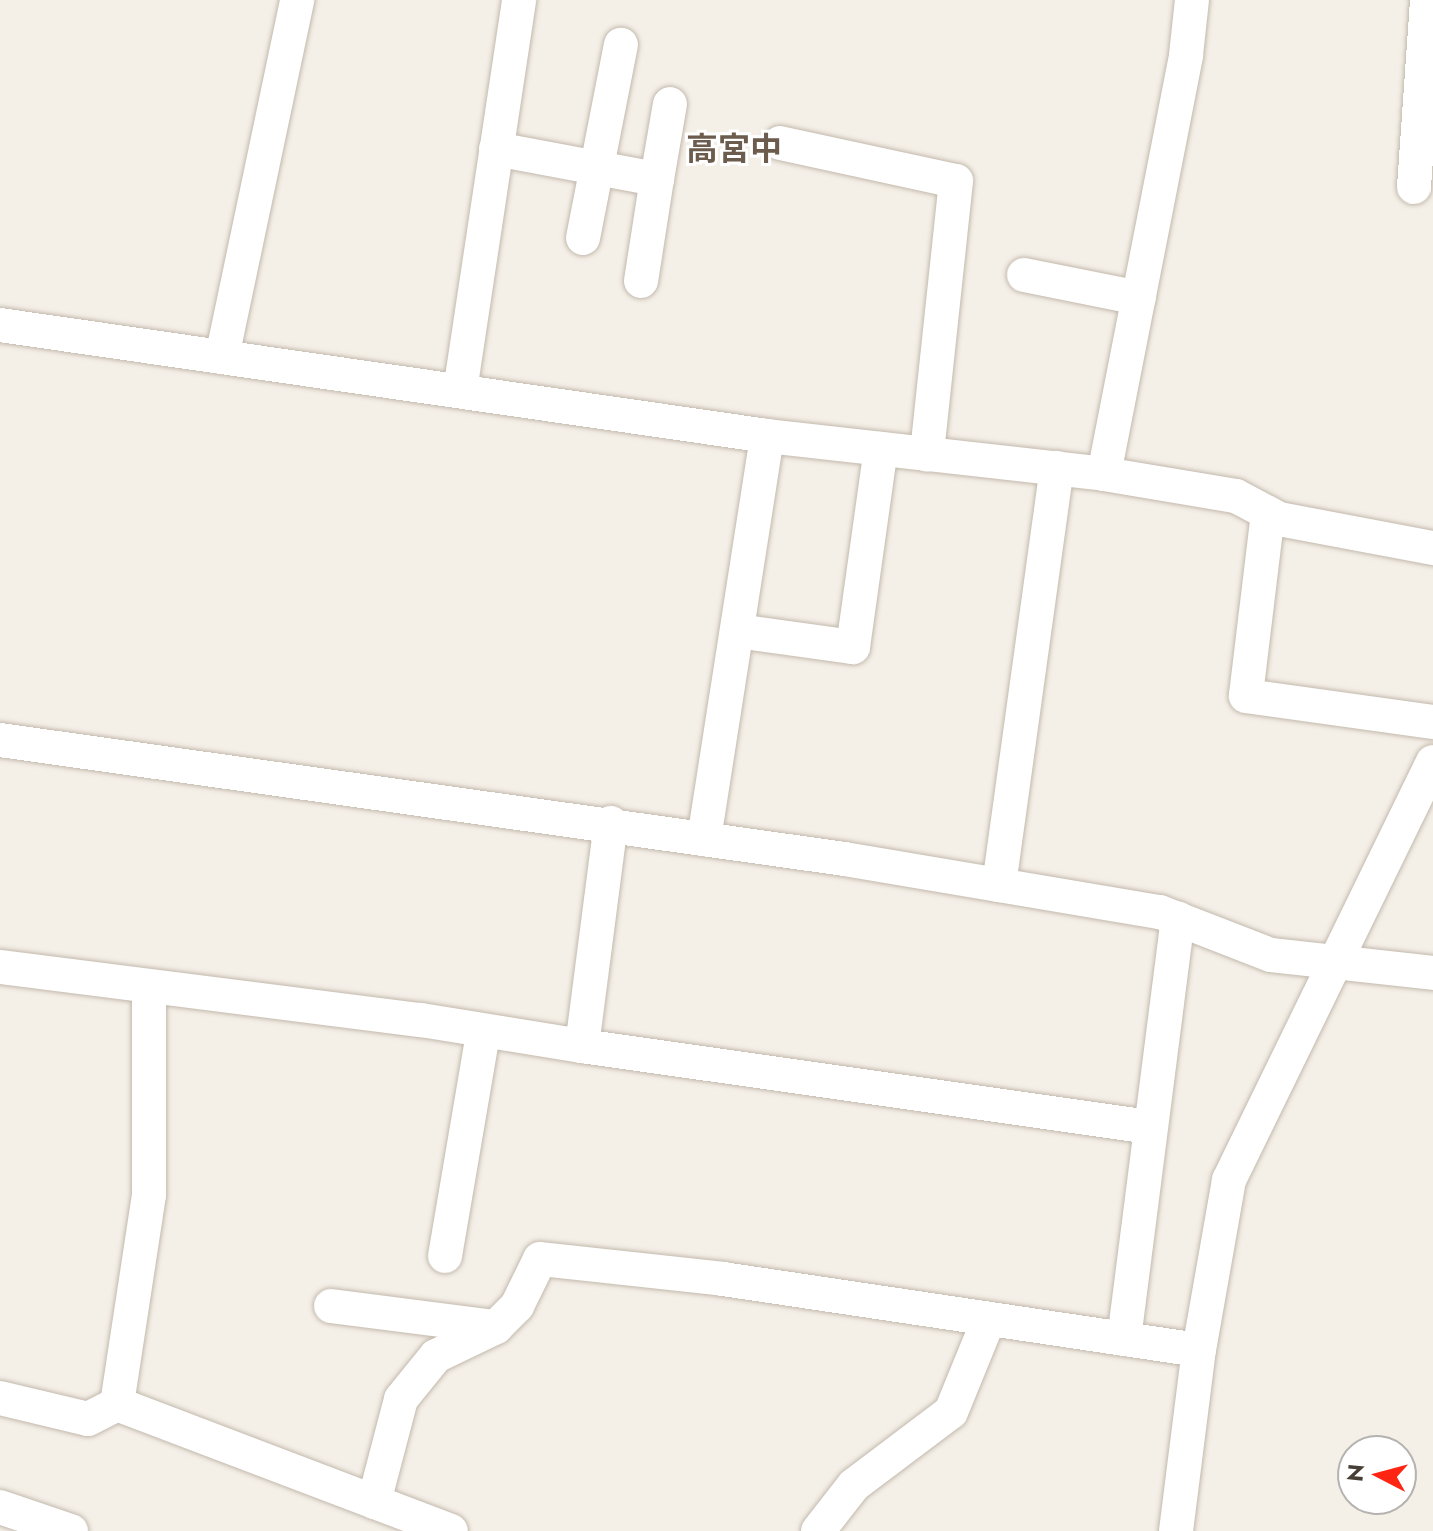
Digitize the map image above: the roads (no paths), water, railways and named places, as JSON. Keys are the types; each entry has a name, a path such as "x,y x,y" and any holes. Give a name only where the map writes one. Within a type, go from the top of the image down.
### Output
{"street":[{"path":"222,357 297,0"},
{"path":"460,391 519,0"},
{"path":"1104,474 1186,55 1192,0"},
{"path":"1414,187 1427,0"},
{"path":"583,238 621,45"},
{"path":"641,281 670,104"},
{"path":"780,143 956,181 927,454"},
{"path":"496,149 657,179"},
{"path":"1024,275 1139,298"},
{"path":"0,325 767,436 1104,474 1236,496 1268,513 1433,548"},
{"path":"704,839 767,436"},
{"path":"737,631 853,647 881,449"},
{"path":"999,885 1057,468"},
{"path":"1268,513 1246,696 1433,722"},
{"path":"0,740 611,823 999,885 1178,918 1271,955 1433,973"},
{"path":"1176,1531 1199,1350 1229,1180 1433,762"},
{"path":"582,1046 611,823"},
{"path":"1124,1339 1178,918"},
{"path":"0,967 421,1020 483,1034 1150,1127"},
{"path":"117,1404 149,1195 149,987"},
{"path":"445,1256 483,1034"},
{"path":"374,1502 401,1399 436,1356 496,1327 517,1306 540,1259 723,1279 1199,1350"},
{"path":"331,1306 496,1327"},
{"path":"818,1531 854,1485 951,1412 989,1319"},
{"path":"0,1398 88,1419 117,1404 451,1531"},
{"path":"0,1510 11,1531"},
{"path":"0,1510 71,1531"}],"district":[{"name":"高宮中","path":"734,149"}]}
